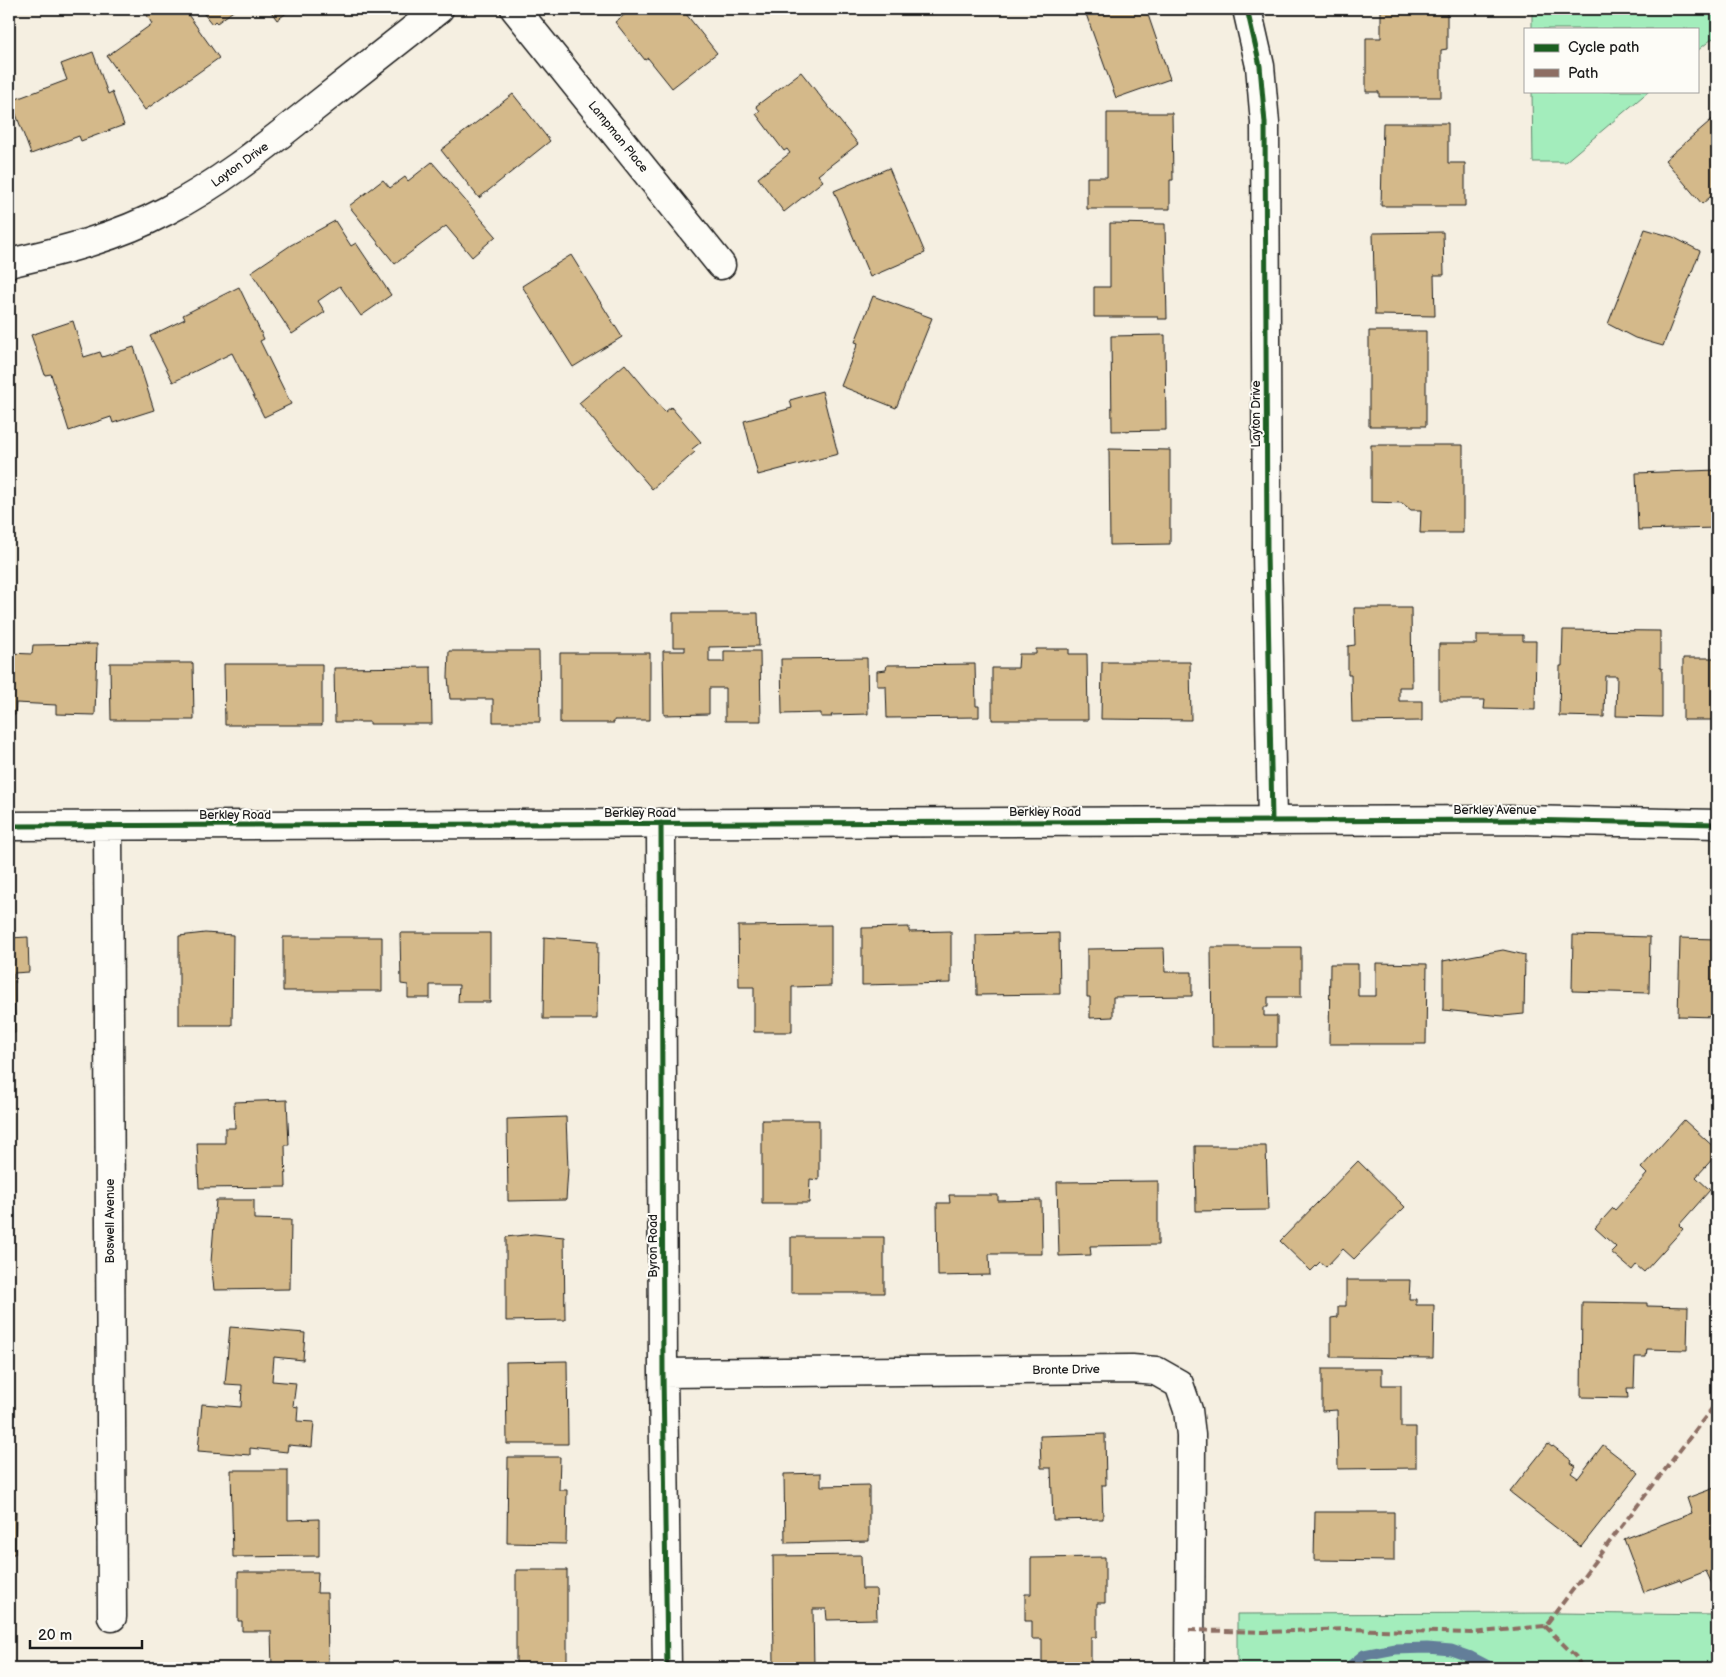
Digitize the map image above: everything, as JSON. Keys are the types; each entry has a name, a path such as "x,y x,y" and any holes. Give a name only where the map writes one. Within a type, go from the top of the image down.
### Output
{"street":[{"name":"Layton Drive","path":"9,264 109,236 165,212 212,186 262,150 439,9"},
{"name":"Lampman Place","path":"515,9 721,265"},
{"name":"Layton Drive","path":"1247,9 1260,66 1266,123 1267,542 1272,821"},
{"name":"Berkley Avenue","path":"1272,821 1521,820 1717,824"},
{"name":"Berkley Road","path":"9,826 1272,821"},
{"name":"Byron Road","path":"661,823 663,1373 667,1668"},
{"name":"Boswell Avenue","path":"108,826 112,1617"},
{"name":"Bronte Drive","path":"663,1373 1156,1370 1179,1384 1188,1410 1191,1435 1190,1668"}],"green space":[{"path":"1532,9 1717,9 1717,35 1698,50 1698,28 1532,28"},
{"path":"1532,92 1648,92 1565,162 1533,162"},
{"path":"1559,1613 1717,1615 1717,1668 1237,1668 1237,1614"}],"building":[{"path":"156,9 184,9 219,58 145,110 107,56 152,24 147,15"},
{"path":"200,9 236,9 217,23 215,21 212,24"},
{"path":"269,9 292,9 277,20"},
{"path":"632,9 682,9 717,53 672,88 648,58 645,60 615,22"},
{"path":"1101,9 1146,9 1170,79 1116,98 1086,14"},
{"path":"1381,9 1447,9 1447,49 1441,50 1441,97 1379,97 1379,92 1366,92 1366,38 1381,38"},
{"path":"93,52 108,94 112,92 124,125 81,141 79,136 31,154 11,101 67,80 61,64"},
{"path":"801,72 858,144 818,175 823,181 784,212 758,178 790,153 787,149 784,151 756,114 760,111 756,106"},
{"path":"513,94 550,141 479,198 441,150"},
{"path":"1107,113 1172,113 1173,180 1170,180 1170,209 1087,209 1087,177 1107,177"},
{"path":"1717,115 1717,191 1702,204 1665,160"},
{"path":"1383,123 1448,123 1448,163 1465,163 1465,206 1381,206"},
{"path":"432,162 496,236 472,257 446,226 395,264 349,206 383,180 390,188 405,177 408,181"},
{"path":"889,168 925,253 870,277 834,191"},
{"path":"335,221 351,246 356,243 391,295 361,316 340,286 318,301 325,312 292,334 251,272 291,245"},
{"path":"1110,223 1165,224 1167,319 1158,319 1158,317 1094,317 1094,287 1110,287"},
{"path":"1645,229 1673,237 1700,251 1663,346 1635,338 1608,324"},
{"path":"1443,232 1444,275 1434,275 1435,316 1375,315 1373,233"},
{"path":"571,255 622,337 573,367 522,286"},
{"path":"239,287 264,339 260,341 291,404 264,417 232,353 173,382 150,336 185,319 183,315"},
{"path":"873,296 932,318 896,408 841,386 858,343 855,342"},
{"path":"73,321 84,357 100,352 102,357 134,347 154,410 113,423 111,417 69,431 51,374 45,375 31,335"},
{"path":"1369,331 1426,331 1426,426 1369,426"},
{"path":"1165,335 1166,430 1112,431 1111,336"},
{"path":"625,364 665,412 671,407 701,442 692,449 695,452 652,489 579,403"},
{"path":"822,391 838,454 758,475 744,421 792,408 790,400"},
{"path":"10,404 11,431 9,431"},
{"path":"1371,445 1463,445 1463,533 1420,533 1421,510 1411,510 1402,503 1371,502"},
{"path":"1109,449 1170,450 1170,544 1110,545"},
{"path":"1717,470 1717,528 1638,530 1636,473"},
{"path":"1354,608 1411,608 1412,687 1399,687 1399,701 1422,701 1422,721 1352,722 1351,675 1348,675 1348,646 1355,645"},
{"path":"673,613 758,613 759,646 709,647 709,662 724,662 724,651 760,651 761,721 725,721 725,688 709,688 709,714 664,715 663,651 685,651 685,647 673,647"},
{"path":"1563,630 1660,631 1662,717 1616,716 1617,676 1605,676 1604,717 1559,716"},
{"path":"1477,635 1523,635 1523,641 1536,641 1535,710 1484,709 1485,700 1439,700 1439,644 1477,644"},
{"path":"97,644 95,715 56,714 56,705 16,703 15,715 9,715 9,653 32,654 33,645"},
{"path":"1036,649 1069,649 1069,654 1087,654 1088,720 992,720 992,668 1018,668 1019,654 1036,654"},
{"path":"449,651 539,651 540,722 493,722 493,699 450,699 448,677"},
{"path":"560,653 650,653 650,720 614,720 614,723 560,723"},
{"path":"867,658 868,714 821,717 821,713 782,714 781,659"},
{"path":"1683,658 1717,658 1717,720 1683,720"},
{"path":"1102,662 1190,662 1191,720 1101,719"},
{"path":"110,663 193,663 194,720 111,720"},
{"path":"224,664 322,664 322,725 225,725"},
{"path":"975,664 976,706 979,706 979,717 887,718 886,686 877,686 877,671 886,670 887,665"},
{"path":"431,667 432,724 335,722 334,668"},
{"path":"831,925 831,986 792,987 792,1032 754,1032 754,987 739,987 738,926"},
{"path":"909,927 909,932 951,931 951,983 862,985 862,928"},
{"path":"205,933 233,935 232,1025 179,1025 179,936"},
{"path":"400,933 490,933 490,1002 458,1002 459,985 430,985 430,998 408,998 408,985 401,984"},
{"path":"1059,933 1060,994 977,995 976,935"},
{"path":"1573,935 1650,937 1649,993 1572,991"},
{"path":"28,937 29,972 14,973 15,1033 9,1034 9,938"},
{"path":"283,937 382,937 382,991 283,991"},
{"path":"544,937 598,941 597,1019 543,1019"},
{"path":"1680,938 1717,939 1717,1017 1678,1016"},
{"path":"1211,947 1301,947 1301,997 1268,997 1268,1007 1264,1007 1264,1016 1277,1016 1277,1047 1212,1047"},
{"path":"1164,948 1165,972 1192,972 1192,996 1113,997 1113,1017 1090,1018 1090,997 1087,997 1087,949"},
{"path":"1503,950 1525,955 1524,1014 1503,1016 1443,1010 1443,961"},
{"path":"1376,963 1427,964 1426,1044 1329,1044 1330,964 1358,964 1358,996 1376,996"},
{"path":"287,1100 289,1145 285,1145 286,1187 199,1188 197,1143 225,1143 225,1128 235,1128 234,1102"},
{"path":"566,1117 568,1169 566,1200 508,1201 507,1119"},
{"path":"762,1120 819,1120 819,1180 810,1179 809,1203 762,1203"},
{"path":"1684,1120 1717,1150 1717,1154 1696,1177 1710,1190 1679,1225 1683,1229 1644,1272 1636,1265 1632,1270 1611,1252 1616,1247 1595,1228 1613,1208 1615,1210 1647,1174 1641,1168"},
{"path":"1195,1146 1266,1146 1268,1210 1196,1211"},
{"path":"1358,1161 1405,1207 1354,1259 1343,1249 1326,1267 1320,1262 1311,1271 1280,1241"},
{"path":"1158,1181 1158,1245 1090,1246 1091,1255 1059,1256 1057,1182"},
{"path":"949,1195 998,1195 998,1201 1041,1200 1042,1254 989,1254 990,1275 938,1276 937,1203 950,1203"},
{"path":"216,1200 254,1200 254,1219 291,1220 290,1289 214,1290 211,1262"},
{"path":"534,1234 564,1237 565,1320 506,1321 506,1237"},
{"path":"791,1237 884,1237 884,1293 791,1293"},
{"path":"1346,1280 1410,1280 1409,1299 1416,1299 1416,1305 1434,1305 1433,1358 1331,1357 1331,1318 1338,1317 1338,1306 1346,1306"},
{"path":"1582,1302 1647,1303 1647,1306 1688,1307 1687,1350 1647,1349 1646,1357 1635,1357 1634,1388 1627,1388 1628,1398 1581,1397"},
{"path":"230,1327 305,1333 303,1360 274,1357 272,1381 296,1383 293,1406 298,1407 297,1421 314,1422 312,1447 288,1445 287,1452 250,1448 250,1455 198,1451 202,1404 241,1407 242,1385 225,1384"},
{"path":"567,1361 568,1444 507,1444 506,1362"},
{"path":"1322,1369 1382,1369 1382,1385 1401,1385 1401,1427 1416,1427 1416,1468 1338,1469 1337,1410 1322,1411"},
{"path":"1105,1434 1106,1485 1102,1485 1103,1519 1053,1520 1051,1468 1041,1468 1040,1436"},
{"path":"1548,1444 1572,1461 1571,1463 1576,1466 1571,1473 1578,1478 1603,1445 1639,1473 1581,1547 1510,1492"},
{"path":"508,1457 560,1457 559,1490 567,1490 566,1544 507,1543"},
{"path":"231,1470 288,1470 288,1520 319,1519 319,1556 233,1557"},
{"path":"821,1473 821,1486 869,1485 869,1541 785,1543 784,1474"},
{"path":"1717,1487 1717,1585 1713,1586 1706,1571 1644,1592 1624,1539 1692,1513 1687,1498"},
{"path":"9,1511 16,1511 15,1554 9,1554"},
{"path":"1315,1512 1394,1512 1394,1561 1314,1560"},
{"path":"861,1555 862,1589 876,1589 877,1619 827,1620 826,1609 813,1609 814,1668 774,1668 773,1556"},
{"path":"1105,1557 1105,1603 1097,1603 1097,1637 1091,1637 1091,1668 1042,1668 1042,1639 1032,1639 1032,1621 1025,1621 1025,1594 1031,1594 1031,1558"},
{"path":"516,1570 567,1570 567,1663 516,1663"},
{"path":"238,1572 318,1572 317,1593 327,1593 328,1666 272,1667 271,1631 242,1631 242,1621 238,1621"}],"waterway":[{"path":"1348,1668 1364,1655 1395,1649 1427,1648 1451,1650 1471,1657 1492,1668"}],"marked path":[{"path":"1189,1630 1265,1632 1346,1629 1471,1633 1545,1626 1717,1402"},
{"path":"1545,1626 1576,1657 1582,1668"}],"cycle path":[{"path":"1247,9 1260,66 1265,123 1267,552 1272,821"},
{"path":"9,826 1521,820 1717,824"},
{"path":"661,823 663,1373 667,1668"}]}
